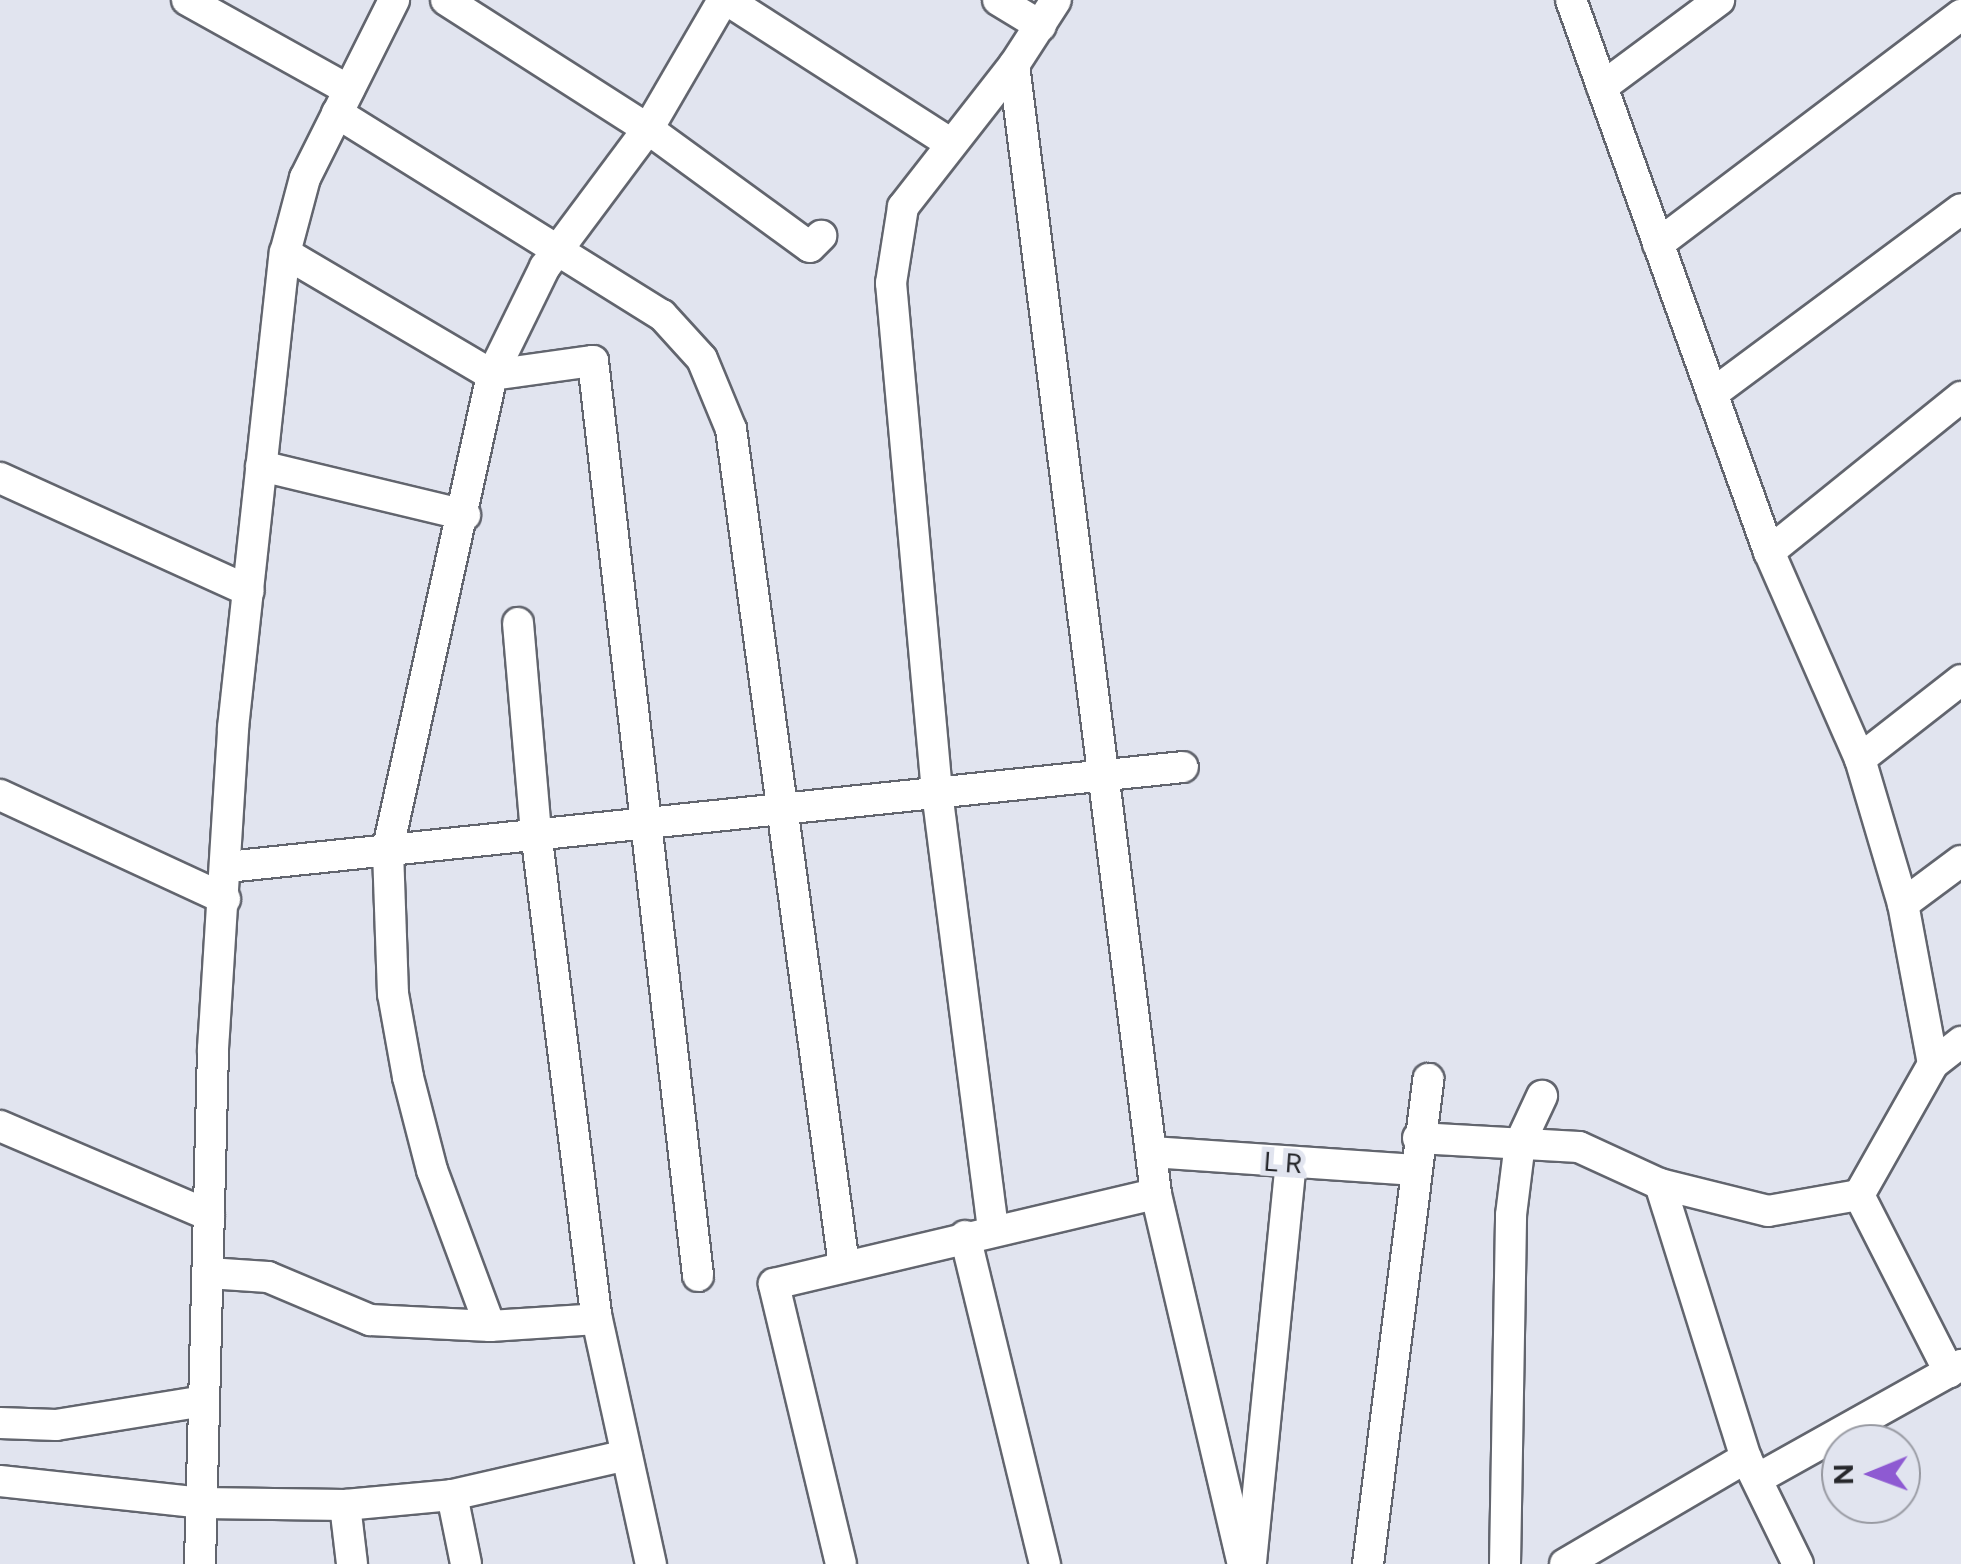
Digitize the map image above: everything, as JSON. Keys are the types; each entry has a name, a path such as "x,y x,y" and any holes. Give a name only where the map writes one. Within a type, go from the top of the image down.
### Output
{"street":[{"path":"187,0 343,102 556,252 662,314 702,359 731,429 844,1266"},
{"path":"200,1564 209,1215 224,899 248,591 285,253 305,178 394,0"},
{"path":"446,0 648,129 810,248 821,236"},
{"path":"490,1326 432,1170 408,1077 393,994 388,848 492,375 556,252 648,129 725,0 948,142"},
{"path":"998,0 1049,13 1014,66 948,142 903,207 890,283 979,1232 1046,1564"},
{"path":"1571,0 1769,552 1860,759 1902,904 1933,1064"},
{"path":"1602,86 1719,0"},
{"path":"1658,244 1961,15"},
{"path":"1014,66 1107,775 1156,1194 1243,1564"},
{"path":"1712,394 1961,209"},
{"path":"285,253 492,375 593,361 642,822 698,1276"},
{"path":"1769,552 1961,397"},
{"path":"261,466 464,515"},
{"path":"3,483 248,591"},
{"path":"518,624 536,832 597,1319 651,1564"},
{"path":"1860,759 1961,680"},
{"path":"227,867 1183,768"},
{"path":"0,794 224,899"},
{"path":"1902,904 1961,861"},
{"path":"1859,1195 1933,1064 1961,1042"},
{"path":"1368,1564 1428,1079"},
{"path":"1505,1564 1506,1335 1520,1143 1542,1096"},
{"path":"0,1126 209,1215"},
{"path":"1418,1138 1578,1146 1660,1184 1768,1211 1859,1195"},
{"name":"L R","path":"1152,1152 1415,1170"},
{"path":"1251,1564 1291,1162"},
{"path":"1660,1184 1752,1468 1798,1564"},
{"path":"841,1564 774,1284 979,1232 1156,1194"},
{"path":"1564,1564 1955,1368 1859,1195"},
{"path":"208,1273 268,1277 370,1320 490,1326 597,1319"},
{"path":"0,1423 56,1424 204,1401"},
{"path":"0,1481 202,1504 345,1505 452,1496 626,1455"},
{"path":"452,1496 466,1564"},
{"path":"345,1505 352,1564"}]}
